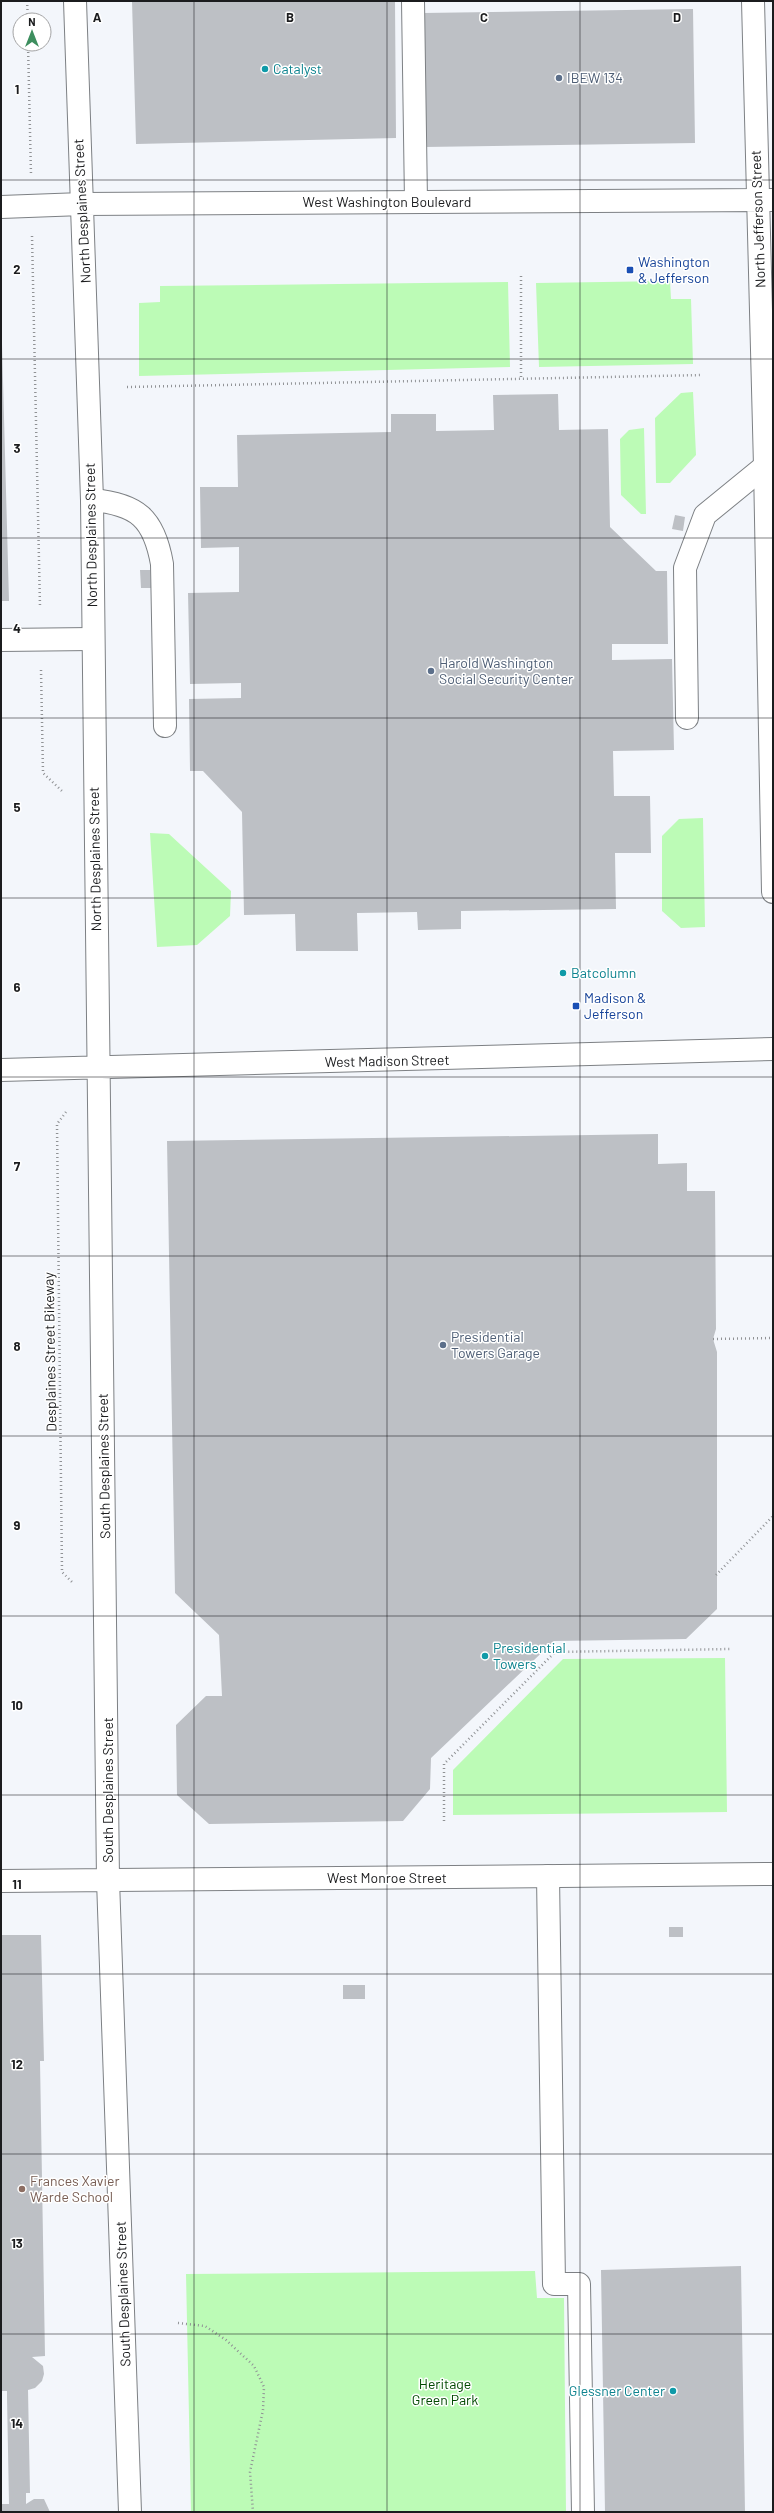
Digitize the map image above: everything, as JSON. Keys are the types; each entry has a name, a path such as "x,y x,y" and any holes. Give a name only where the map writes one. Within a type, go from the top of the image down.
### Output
{"main road":[{"name":"North Desplaines Street","path":"75,1 92,500 92,639 100,1069"},
{"path":"413,1 416,202"},
{"name":"North Jefferson Street","path":"753,1 765,200 765,466 773,892"},
{"name":"West Washington Boulevard","path":"1,207 82,204 765,200"},
{"path":"688,718 685,568 692,545 705,515 765,466"},
{"path":"92,500 116,502 132,508 141,515 158,543 162,564 165,726"},
{"path":"1,640 92,639"},
{"name":"West Madison Street","path":"1,1070 100,1069 773,1049"},
{"name":"South Desplaines Street","path":"100,1069 108,1880 118,2121 130,2512"},
{"name":"West Monroe Street","path":"1,1881 773,1874"},
{"path":"548,1876 554,2284 579,2284 583,2512"}],"path":[{"path":"27,1 28,12"},
{"path":"28,52 30,138"},
{"path":"521,276 521,378"},
{"path":"33,291 40,610"},
{"path":"127,387 702,375"},
{"path":"41,668 43,773"},
{"name":"Desplaines Street Bikeway","path":"57,1132 62,1572"},
{"path":"713,1339 773,1338"},
{"path":"716,1575 773,1516"},
{"path":"444,1821 444,1764 555,1652 731,1649"},
{"path":"178,2323 205,2326 226,2340 254,2366 264,2387 263,2410 250,2472 253,2512"}],"green space":[{"path":"670,281 671,299 691,299 693,364 539,367 536,283"},
{"path":"508,282 510,367 139,376 139,303 160,302 160,286"},
{"path":"693,392 696,455 670,483 656,483 655,418 681,393"},
{"path":"644,428 646,514 641,514 621,495 620,439 629,430"},
{"path":"703,818 705,927 681,928 662,911 662,836 679,819"},
{"path":"150,833 169,834 231,891 230,916 197,945 157,947"},
{"path":"725,1658 727,1812 453,1815 453,1770 563,1659"},
{"name":"Heritage Green Park","path":"535,2271 537,2298 564,2298 566,2512 191,2512 186,2274"}],"building":[{"name":"Catalyst","path":"132,1 395,1 396,138 136,144"},
{"name":"IBEW 134","path":"693,9 695,143 425,147 423,13"},
{"path":"1,307 9,601 1,601"},
{"name":"Harold Washington Social Security Center","path":"558,394 559,430 608,429 610,527 656,571 667,571 668,644 612,644 612,660 672,659 674,750 613,751 614,796 650,796 651,853 615,853 616,909 461,911 461,929 418,930 417,912 357,913 358,951 296,951 295,914 244,915 242,812 203,771 190,771 189,699 241,698 241,683 190,684 188,593 239,592 239,547 201,548 200,487 238,487 237,435 391,432 391,414 436,414 436,431 494,430 493,395"},
{"path":"675,515 685,517 683,531 672,529"},
{"path":"140,570 150,570 151,588 141,588"},
{"name":"Presidential Towers Garage","path":"658,1134 658,1164 687,1163 687,1191 715,1191 716,1329 713,1339 717,1352 717,1609 686,1639 554,1641 431,1758 430,1789 403,1821 209,1824 177,1795 176,1725 206,1696 222,1696 219,1635 175,1593 167,1141"},
{"path":"669,1927 683,1927 683,1937 669,1937"},
{"name":"Frances Xavier Warde School","path":"1,1935 41,1935 44,2061 40,2061 45,2356 32,2357 43,2366 44,2374 42,2381 35,2388 28,2390 30,2493 26,2493 26,2504 34,2499 44,2499 50,2512 1,2512 1,2504 9,2504 7,2391 1,2391"},
{"path":"343,1985 365,1985 365,1999 343,1999"},
{"name":"Glessner Center","path":"741,2266 745,2512 605,2512 601,2270"}],"place":[{"name":"Catalyst","path":"265,69"},
{"name":"IBEW 134","path":"559,78"},
{"name":"Washington & Jefferson","path":"630,270"},
{"name":"Harold Washington Social Security Center","path":"431,671"},
{"name":"Batcolumn","path":"563,973"},
{"name":"Madison & Jefferson","path":"576,1006"},
{"name":"Presidential Towers Garage","path":"443,1345"},
{"name":"Presidential Towers","path":"485,1656"},
{"name":"Frances Xavier Warde School","path":"22,2189"},
{"name":"Glessner Center","path":"673,2391"}]}
